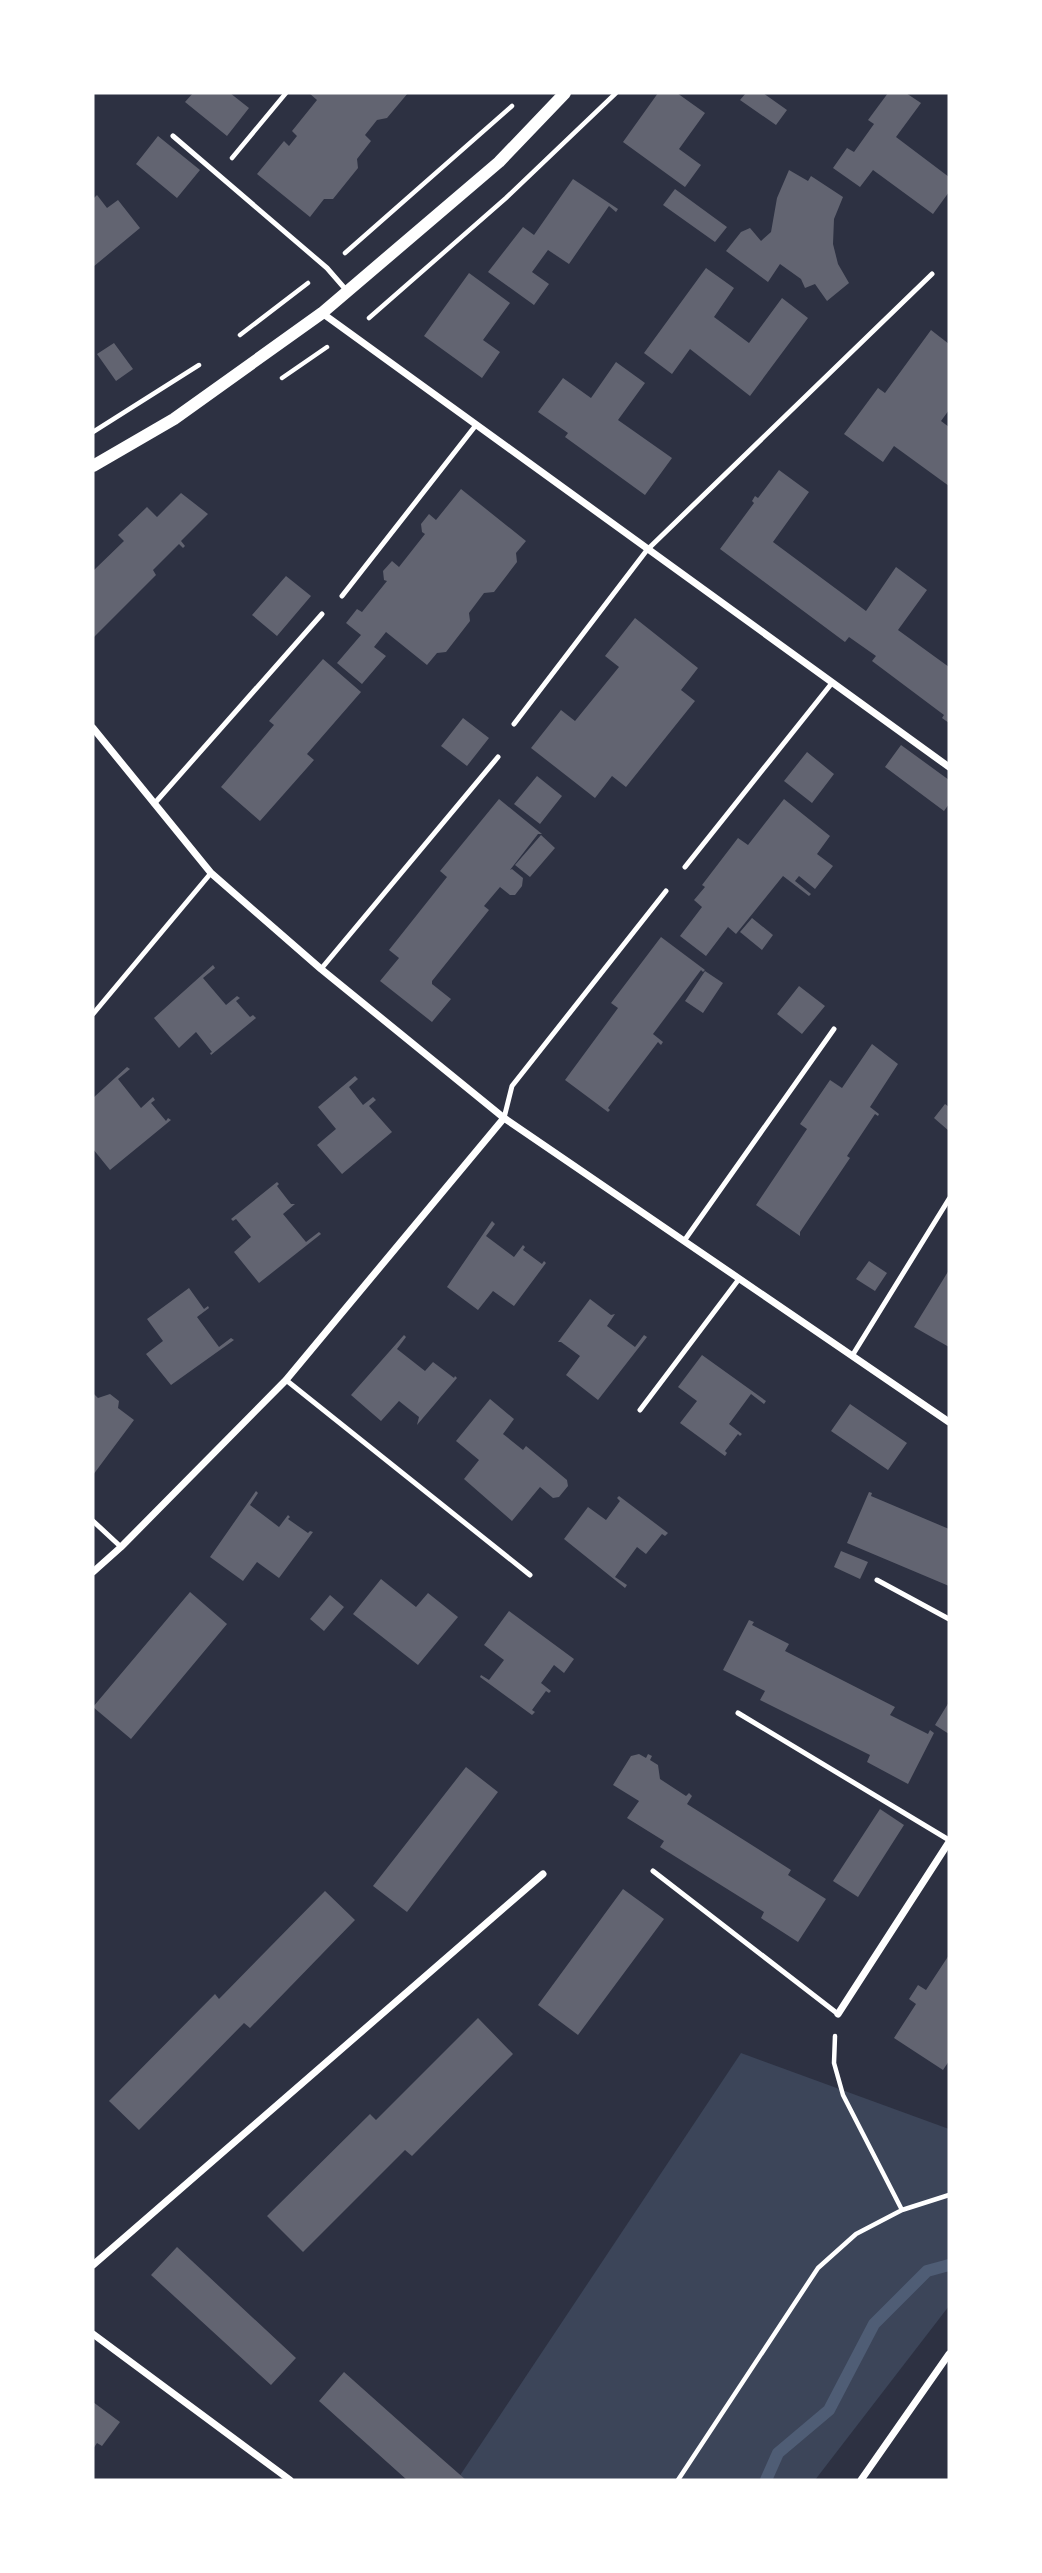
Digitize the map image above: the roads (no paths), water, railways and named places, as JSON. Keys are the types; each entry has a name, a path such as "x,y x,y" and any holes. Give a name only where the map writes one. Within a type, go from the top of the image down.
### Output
{"street":[{"path":"93,466 174,418 322,313 499,162 565,93"},
{"path":"322,313 949,767"},
{"path":"93,728 211,873 321,969 504,1118 949,1422"},
{"path":"93,1572 286,1380 504,1118"},
{"path":"838,2014 949,1841"},
{"path":"93,2265 543,1874"},
{"path":"93,2334 289,2480"},
{"path":"862,2480 949,2354"}],"lane":[{"path":"173,136 327,268 347,291"},
{"path":"514,724 647,550 932,274"},
{"path":"342,596 476,425"},
{"path":"154,804 322,614"},
{"path":"685,867 832,683"},
{"path":"321,969 498,757"},
{"path":"93,1014 211,873"},
{"path":"504,1118 512,1086 666,891"},
{"path":"684,1241 834,1029"},
{"path":"852,1356 949,1199"},
{"path":"640,1410 739,1279"},
{"path":"286,1380 530,1576"},
{"path":"93,1521 121,1547"},
{"path":"877,1580 949,1619"},
{"path":"738,1713 949,1841"},
{"path":"653,1871 838,2014"}],"waterway":[{"path":"766,2480 778,2453 829,2410 874,2324 927,2271 949,2265"}]}
